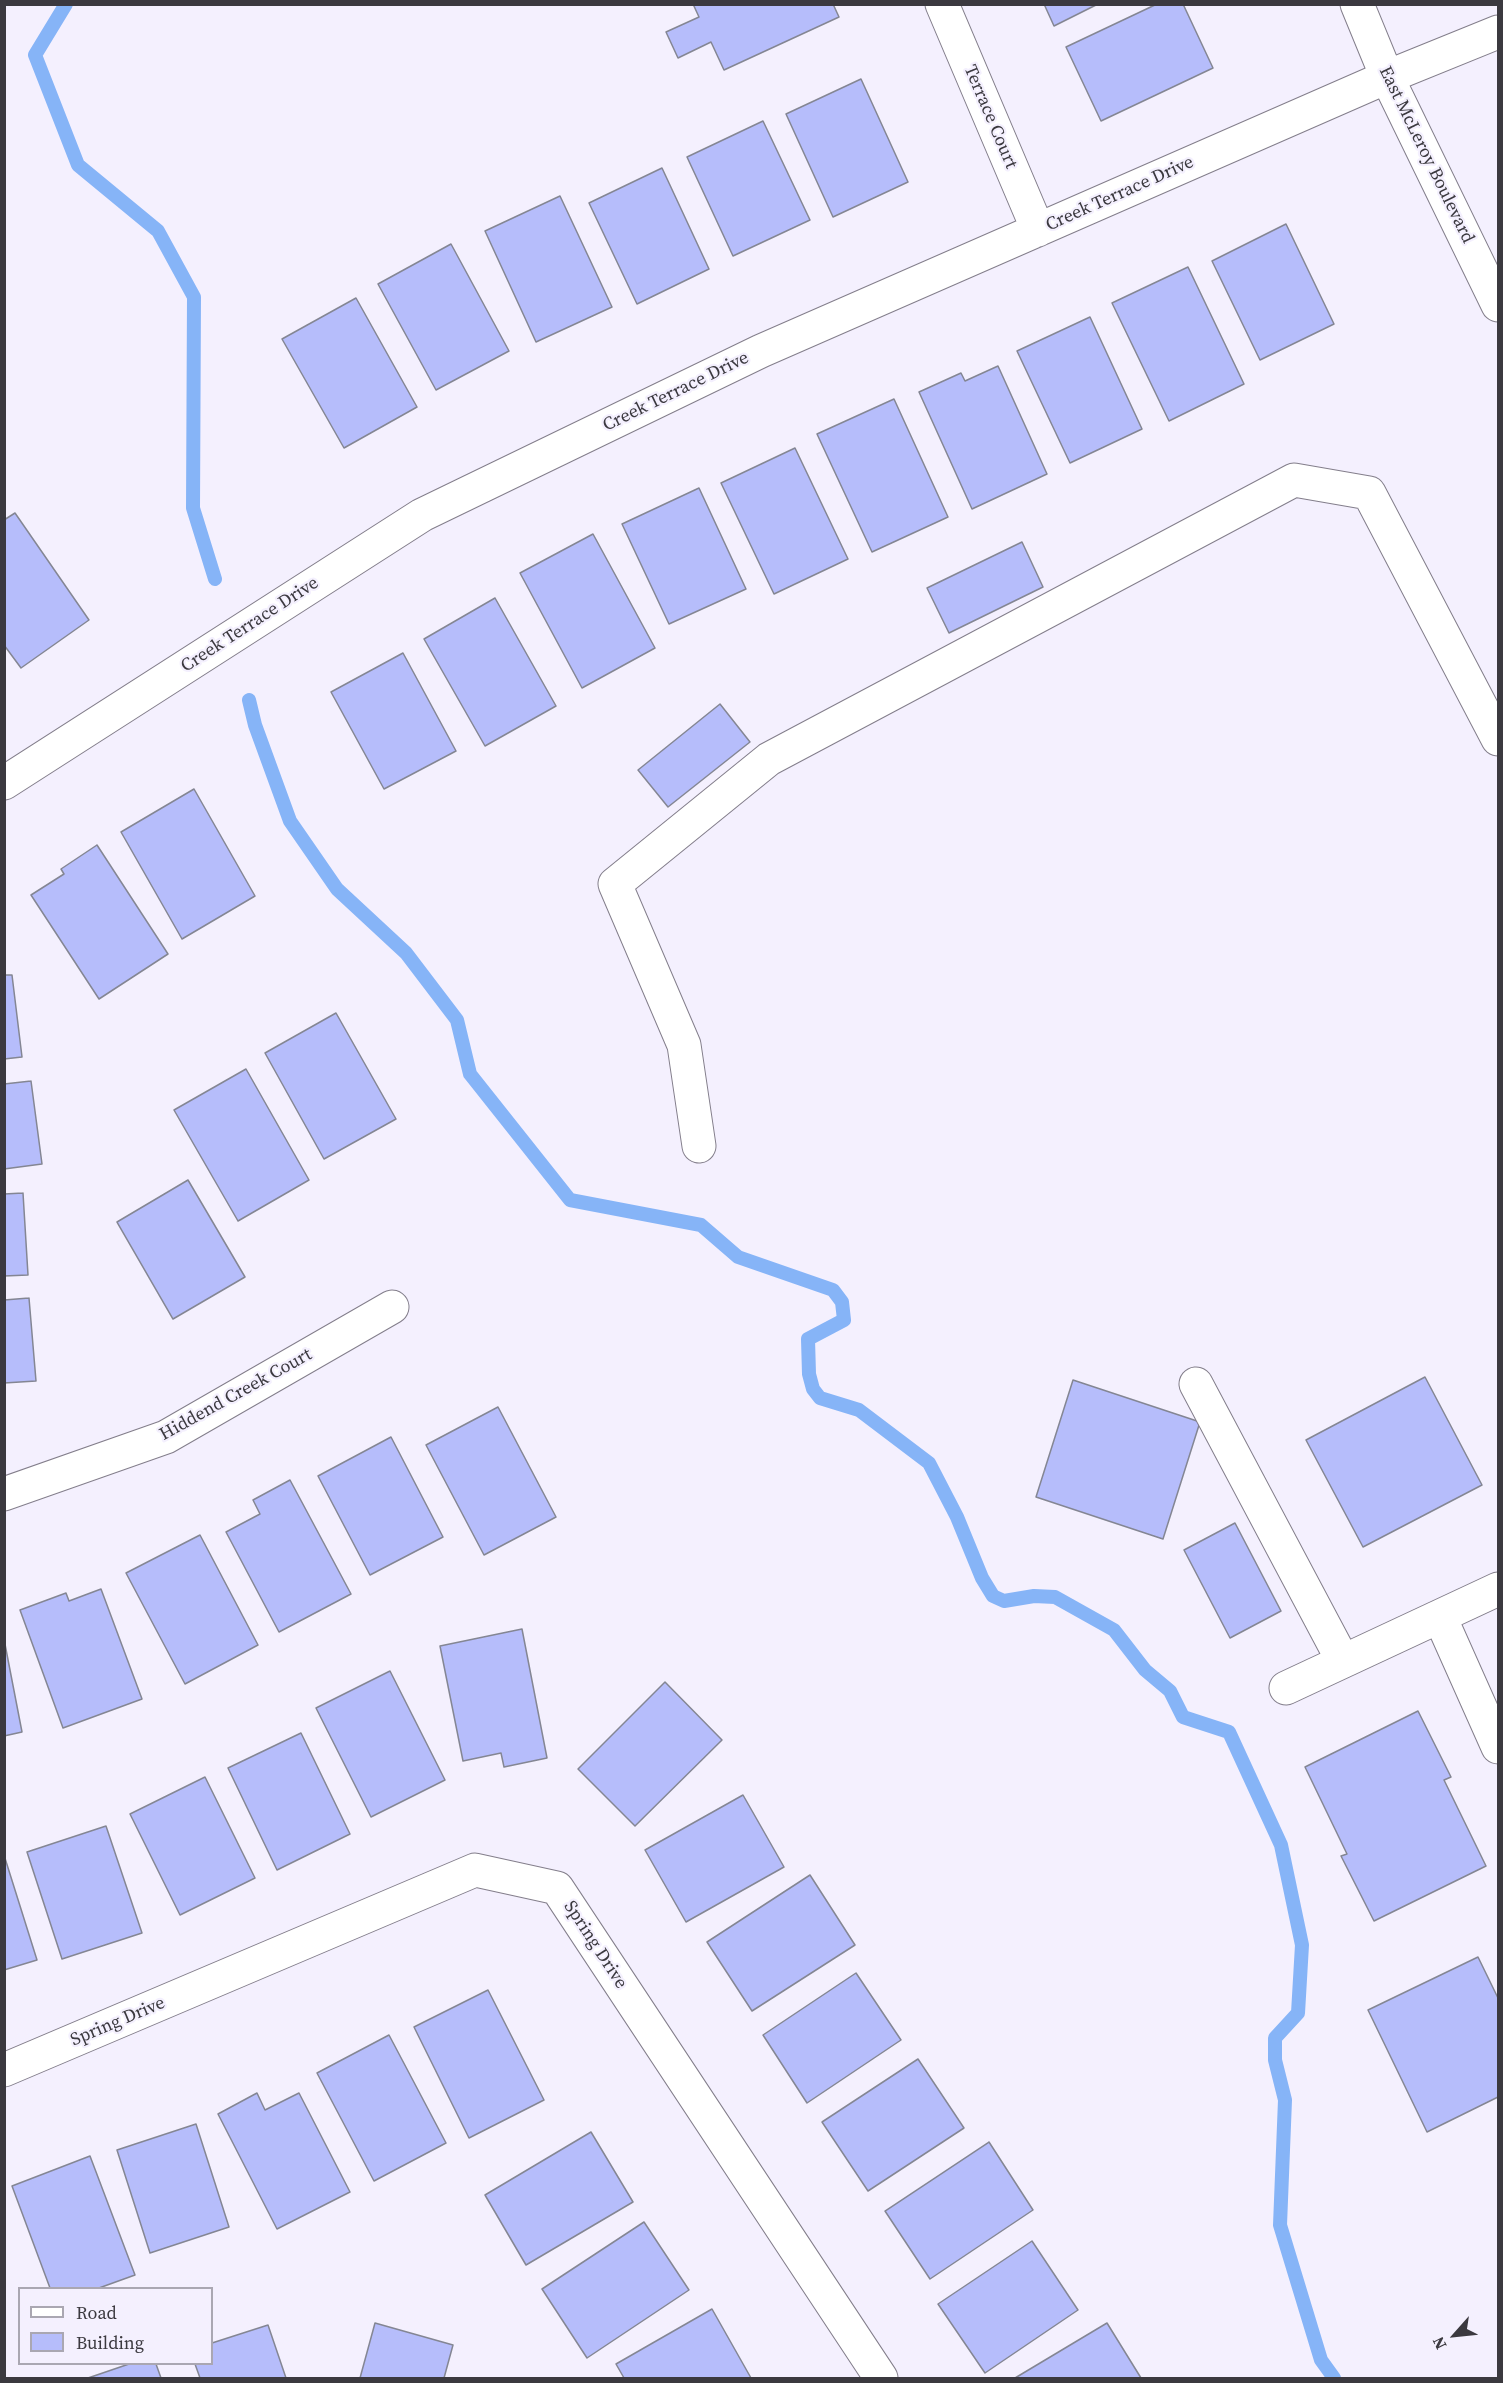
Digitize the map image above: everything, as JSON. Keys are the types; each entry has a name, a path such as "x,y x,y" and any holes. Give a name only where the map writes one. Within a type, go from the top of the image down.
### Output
{"street":[{"name":"Terrace Court","path":"942,4 1038,230"},
{"name":"East McLeroy Boulevard","path":"1357,4 1387,77 1495,289"},
{"name":"Creek Terrace Drive","path":"4,783 422,515 761,351 1387,77 1498,32"},
{"path":"699,1146 684,1045 615,884 769,759 1294,480 1369,493 1498,739"},
{"name":"Hiddend Creek Court","path":"4,1494 166,1437 392,1307"},
{"path":"1196,1384 1343,1662"},
{"path":"1286,1688 1498,1589"},
{"path":"1440,1617 1498,1747"},
{"name":"Spring Drive","path":"4,2070 475,1870 557,1888 881,2379"}],"building":[{"path":"693,4 833,4 839,17 724,70 711,42 678,58 666,32 699,17"},
{"path":"1044,4 1098,4 1054,26"},
{"path":"1157,4 1183,4 1213,68 1101,121 1066,47"},
{"path":"861,79 908,182 833,217 786,114"},
{"path":"763,121 810,220 733,256 687,157"},
{"path":"662,168 709,269 637,304 589,203"},
{"path":"560,196 612,307 536,342 485,231"},
{"path":"1286,224 1334,324 1260,360 1212,261"},
{"path":"451,244 509,351 436,390 378,284"},
{"path":"1188,267 1244,384 1169,421 1112,303"},
{"path":"356,298 417,407 344,448 282,339"},
{"path":"1090,317 1142,429 1070,463 1017,351"},
{"path":"998,366 1047,474 972,509 919,392 961,373 965,381"},
{"path":"894,399 948,517 872,552 817,434"},
{"path":"795,448 848,559 774,594 721,483"},
{"path":"699,488 746,589 669,624 622,524"},
{"path":"15,513 89,620 21,668 4,645 4,520"},
{"path":"593,534 655,648 582,688 520,573"},
{"path":"1022,542 1043,587 949,633 927,588"},
{"path":"495,598 556,706 485,746 424,639"},
{"path":"403,653 456,751 384,789 331,692"},
{"path":"720,704 750,742 668,807 638,770"},
{"path":"194,789 255,896 182,939 121,832"},
{"path":"97,845 168,954 99,999 31,895 64,874 61,869"},
{"path":"4,975 12,975 22,1057 4,1059"},
{"path":"336,1013 396,1119 324,1159 265,1053"},
{"path":"246,1069 309,1180 238,1221 174,1110"},
{"path":"31,1081 42,1164 4,1169 4,1084"},
{"path":"188,1180 245,1277 173,1319 117,1222"},
{"path":"23,1193 28,1275 4,1276 4,1194"},
{"path":"29,1298 36,1381 4,1383 4,1300"},
{"path":"1425,1377 1482,1485 1363,1547 1306,1440"},
{"path":"1073,1380 1200,1422 1163,1539 1036,1497"},
{"path":"498,1407 556,1517 484,1555 426,1445"},
{"path":"391,1437 443,1537 370,1575 318,1476"},
{"path":"290,1480 351,1594 279,1632 226,1532 260,1514 253,1500"},
{"path":"1235,1523 1281,1611 1230,1638 1184,1550"},
{"path":"200,1535 258,1645 185,1684 126,1573"},
{"path":"101,1589 142,1699 63,1728 20,1610 66,1593 69,1601"},
{"path":"522,1629 547,1758 504,1767 501,1753 463,1761 440,1646"},
{"path":"4,1639 22,1732 4,1736"},
{"path":"390,1671 445,1780 371,1817 316,1708"},
{"path":"665,1682 722,1740 635,1826 578,1769"},
{"path":"1418,1711 1451,1777 1444,1780 1486,1866 1374,1921 1341,1856 1347,1854 1305,1767"},
{"path":"301,1733 350,1834 277,1870 228,1768"},
{"path":"205,1777 255,1878 180,1915 130,1814"},
{"path":"743,1795 784,1867 686,1922 645,1850"},
{"path":"106,1826 142,1933 62,1959 27,1852"},
{"path":"4,1855 37,1960 4,1970"},
{"path":"810,1875 855,1945 752,2011 707,1942"},
{"path":"1478,1957 1498,1998 1498,2097 1427,2132 1368,2010"},
{"path":"856,1973 901,2040 807,2103 763,2035"},
{"path":"488,1990 544,2100 469,2138 414,2027"},
{"path":"389,2035 446,2143 374,2181 317,2073"},
{"path":"918,2059 964,2128 868,2191 822,2122"},
{"path":"257,2093 265,2110 299,2093 350,2192 277,2229 218,2114"},
{"path":"196,2124 229,2227 150,2253 117,2150"},
{"path":"591,2132 633,2202 526,2265 485,2195"},
{"path":"989,2142 1033,2210 930,2279 885,2211"},
{"path":"90,2156 135,2275 102,2287 50,2287 12,2186"},
{"path":"644,2222 689,2290 587,2358 542,2289"},
{"path":"1032,2241 1078,2310 985,2373 938,2304"},
{"path":"712,2309 751,2378 624,2378 616,2364"},
{"path":"375,2323 453,2345 444,2378 360,2378"},
{"path":"1107,2323 1141,2378 1015,2378"},
{"path":"268,2325 286,2378 200,2378 195,2365 213,2365 213,2343"},
{"path":"126,2365 156,2365 161,2378 88,2378"}],"waterway":[{"path":"66,4 35,55 78,165 158,231 194,297 193,508 215,579"},
{"path":"249,700 255,725 290,821 337,889 406,953 457,1020 470,1074 570,1200 701,1225 738,1257 833,1290 842,1302 844,1320 808,1339 809,1374 813,1389 820,1398 859,1410 929,1463 957,1517 982,1578 993,1596 1004,1601 1034,1596 1055,1597 1114,1630 1145,1670 1170,1691 1183,1717 1229,1732 1281,1845 1302,1945 1298,2013 1275,2038 1275,2060 1285,2100 1280,2225 1321,2360 1334,2378"}]}
